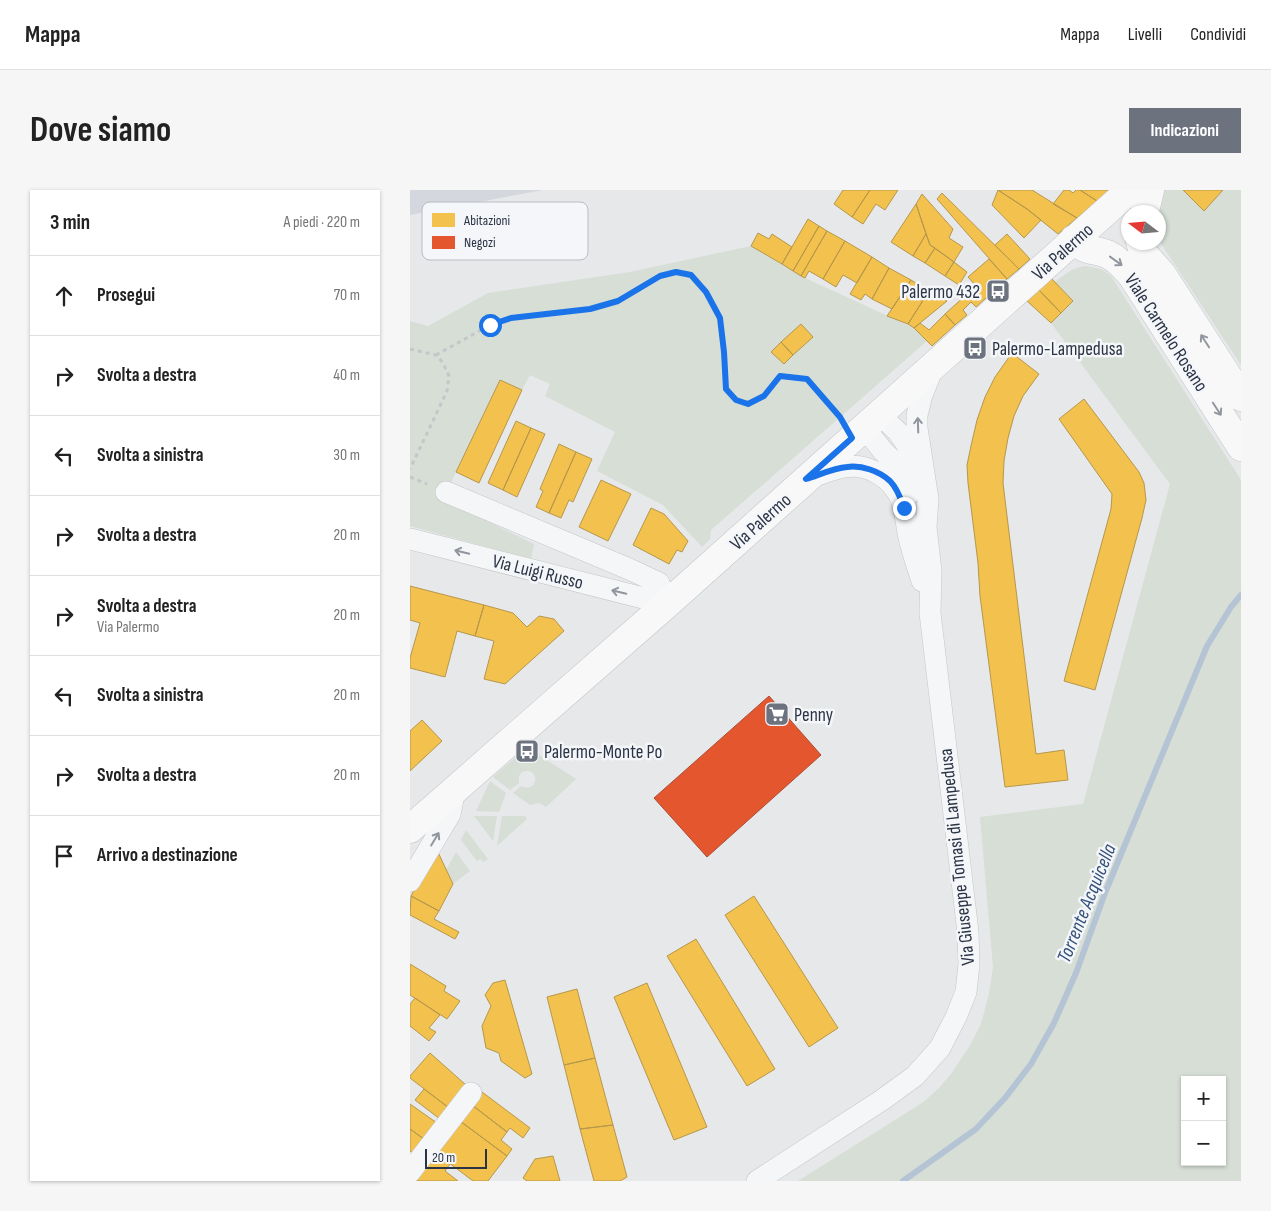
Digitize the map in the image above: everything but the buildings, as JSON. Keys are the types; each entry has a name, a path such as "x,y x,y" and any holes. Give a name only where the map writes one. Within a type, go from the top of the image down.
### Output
{"main road":[{"path":"1147,205 1150,190"},
{"name":"Via Palermo","path":"410,829 666,604 1074,239 1128,200"},
{"name":"Viale Carmelo Rosano","path":"1074,239 1081,247 1106,254 1119,261 1132,276 1241,447"},
{"path":"1143,250 1162,274"},
{"path":"1154,250 1162,274"},
{"name":"Viale Carmelo Rosano","path":"1162,274 1241,397"}],"street":[{"path":"926,527 928,499 917,428 922,395 934,365"},
{"path":"866,426 898,432 907,445 914,468 926,527 931,571 930,613"},
{"path":"866,426 871,436 894,462 907,487 920,573"},
{"path":"806,479 845,467 856,467 868,469 890,481 904,508 908,534 930,613"},
{"path":"446,492 659,582 666,604"},
{"name":"Via Luigi Russo","path":"410,539 666,604"},
{"name":"Via Giuseppe Tomasi di Lampedusa","path":"757,1181 882,1100 915,1076 940,1048 966,992 969,964 968,932 930,613"},
{"path":"410,880 450,814 455,790"},
{"path":"410,1172 471,1093"}],"path":[{"path":"436,355 490,325 511,318 590,309 618,301 660,276 676,272 691,275 706,292 720,318 726,389 736,400 748,404 764,396 780,376 807,379 840,417 866,426"},
{"path":"410,349 436,355 443,362 449,376 447,391 410,469"}],"shaded area":[{"path":"410,190 543,190 479,202 422,202 422,213 410,215"},
{"path":"1163,190 1183,190 1204,211 1223,190 1241,190 1241,365 1165,250 1166,205 1160,205"},
{"path":"751,246 805,278 914,328 927,341 711,530 710,539 702,547 663,505 597,471 615,432 545,396 550,384 530,375 522,390 500,380 443,499 534,544 531,559 410,526 410,321 428,326 488,293 630,272"},
{"path":"1085,266 1101,269 1111,276 1241,480 1241,1181 798,1181 922,1103 951,1074 969,1047 981,1024 989,994 993,967 980,817 1083,804 1170,484 1051,323 1073,301 1055,282 1076,268"},
{"path":"527,747 576,779 546,807 539,803 530,805 513,793 521,786 532,786 535,775 532,772 522,772 519,776 519,783 510,790 493,777"},
{"path":"490,781 506,793 499,812 476,811"},
{"path":"474,816 497,816 493,841"},
{"path":"502,816 525,816 527,819 497,846"},
{"path":"466,830 488,859 483,862 480,859 477,861 461,840"},
{"path":"456,852 470,871 453,884 446,870"}],"waterway":[{"name":"Torrente Acquicella","path":"903,1181 976,1129 1005,1098 1031,1064 1054,1023 1076,973 1105,893 1207,646 1231,607 1241,595"}],"place":[{"name":"Palermo 432","path":"998,291"},
{"name":"Palermo-Lampedusa","path":"975,348"},
{"name":"Penny","path":"777,714"},
{"name":"Palermo-Monte Po","path":"527,751"}],"route":[{"path":"490,325 511,318 590,309 618,301 660,276 676,272 691,275 706,292 720,318 726,389 736,400 748,404 764,396 780,376 807,379 840,417 852,438 806,479 845,467 868,469 890,481 901,498 904,508"}]}
